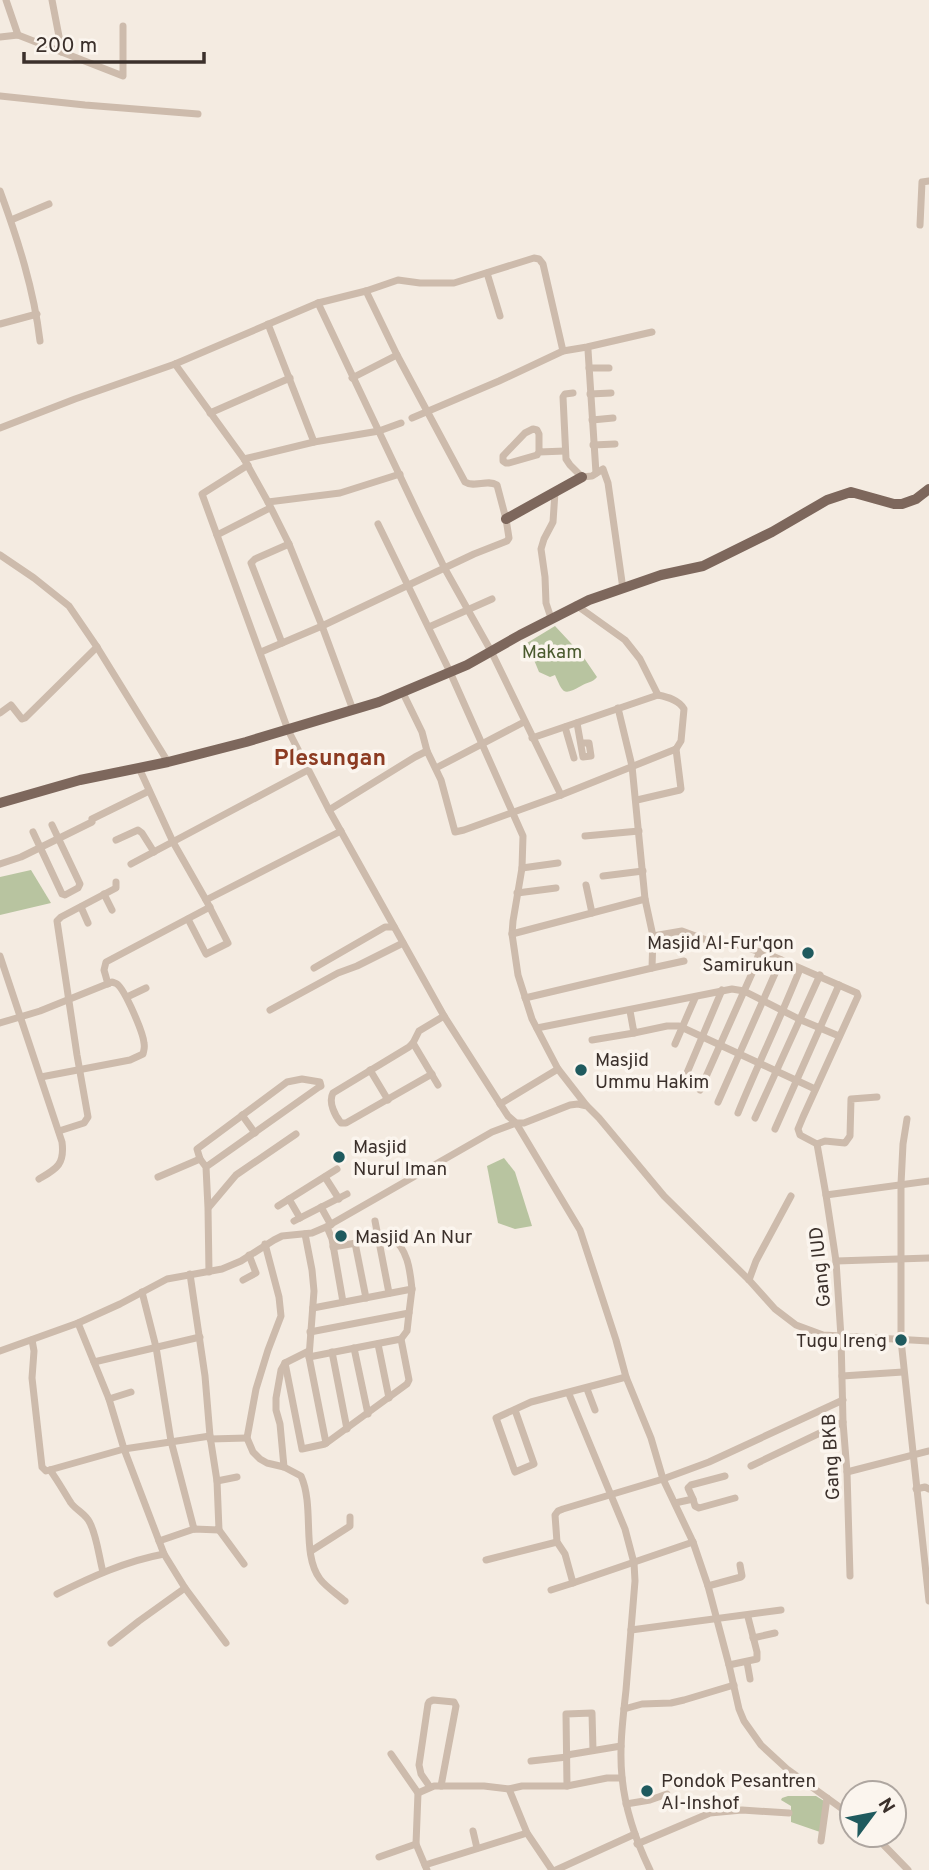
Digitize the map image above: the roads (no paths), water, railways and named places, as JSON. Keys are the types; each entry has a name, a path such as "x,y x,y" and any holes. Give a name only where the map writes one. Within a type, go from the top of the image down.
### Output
{"main road":[{"path":"506,519 582,477"},
{"path":"0,803 80,780 246,743 353,710 403,693 450,672 551,618 580,608 589,600 661,575 703,566 772,532 827,499 851,492 902,504 916,499 929,489"}],"street":[{"path":"6,0 18,34"},
{"path":"52,0 62,52"},
{"path":"0,37 18,34 123,76 123,26"},
{"path":"0,96 198,114"},
{"path":"920,225 922,182 929,181"},
{"path":"0,191 37,314 40,341"},
{"path":"10,220 50,204"},
{"path":"0,428 174,365 318,303 398,280 454,284 534,258 541,261 563,351"},
{"path":"487,273 500,316"},
{"path":"261,652 509,538 497,485 472,485 465,482 366,291"},
{"path":"318,303 445,569 491,651 561,795"},
{"path":"0,324 37,314"},
{"path":"268,324 314,442"},
{"path":"412,418 563,351 652,332"},
{"path":"588,350 596,474"},
{"path":"352,378 397,355"},
{"path":"174,365 246,462 269,505 289,544 353,710"},
{"path":"589,369 608,368"},
{"path":"210,413 289,378"},
{"path":"573,393 563,397 568,463 582,477 596,474 603,469 608,483 623,589"},
{"path":"590,394 611,393"},
{"path":"592,420 612,418"},
{"path":"401,423 379,431 314,442 246,462 202,494 288,730 308,770 444,1016 508,1116 516,1123 580,1230 626,1377 651,1438 663,1479 693,1542 708,1586 744,1721 761,1745 787,1769 838,1806"},
{"path":"539,452 539,434 533,429 525,433 503,456 503,461 509,463 537,455 539,452 565,451"},
{"path":"593,445 615,444"},
{"path":"217,535 269,505 340,493 400,474"},
{"path":"551,618 546,603 541,549 552,522 555,492"},
{"path":"378,524 450,672 523,836 522,868 512,934 518,975 537,1028 558,1069 664,1196 775,1309 796,1325 823,1335 929,1341"},
{"path":"282,643 251,563 289,544"},
{"path":"0,555 69,606 141,715 167,762"},
{"path":"429,627 492,599"},
{"path":"580,608 625,640 640,659 658,695"},
{"path":"0,713 11,705 24,719 97,647"},
{"path":"403,693 436,768 455,832 561,795 676,749 681,741 684,709 670,698 658,695 532,738"},
{"path":"618,708 637,800 645,899 653,936 652,968"},
{"path":"436,768 524,722"},
{"path":"577,723 581,743"},
{"path":"565,727 574,758"},
{"path":"637,800 681,789 676,749"},
{"path":"329,810 427,751"},
{"path":"139,768 173,842 208,904 227,941 226,944 206,954 188,919"},
{"path":"131,864 308,770"},
{"path":"0,864 15,860 149,791"},
{"path":"33,832 62,894 65,895 80,884 52,825"},
{"path":"116,840 140,830 154,852"},
{"path":"108,984 104,970 106,962 188,919 208,904 341,831"},
{"path":"584,836 639,831"},
{"path":"522,868 558,863"},
{"path":"603,876 643,871"},
{"path":"59,1131 84,1123 88,1117 57,921 117,887 116,882"},
{"path":"586,885 592,913"},
{"path":"517,893 556,888"},
{"path":"104,894 112,911"},
{"path":"512,934 645,899"},
{"path":"80,907 88,923"},
{"path":"314,968 386,927 394,927"},
{"path":"653,936 682,931 720,945 731,943 856,991 858,994 798,1131 800,1135 817,1144 822,1141 847,1142 850,1136 851,1099 877,1097"},
{"path":"270,1010 338,973 403,943"},
{"path":"700,1090 760,953"},
{"path":"0,956 4,980 41,1077 63,1152 62,1162 39,1179"},
{"path":"718,1102 780,960"},
{"path":"525,998 684,961"},
{"path":"729,962 753,971"},
{"path":"738,1113 800,969"},
{"path":"755,1118 820,975"},
{"path":"0,1023 112,982 118,985 127,998 145,1044 142,1054 130,1060 41,1077"},
{"path":"775,1129 839,985"},
{"path":"127,998 146,988"},
{"path":"537,1028 695,998 722,990 744,990 801,1020 839,1036"},
{"path":"681,1087 722,990"},
{"path":"675,1044 695,998"},
{"path":"631,1011 634,1032"},
{"path":"432,1074 346,1124 337,1118 331,1100 333,1093 413,1043 419,1031 444,1016"},
{"path":"592,1040 675,1025 815,1089"},
{"path":"413,1043 438,1085"},
{"path":"500,1104 558,1069"},
{"path":"370,1070 388,1100"},
{"path":"206,1167 321,1086 320,1082 308,1079 292,1080 197,1150 206,1167 209,1272"},
{"path":"0,1351 78,1323 167,1279 231,1266 265,1244 328,1226 492,1132 516,1123 524,1124 570,1105 587,1106"},
{"path":"242,1115 255,1133"},
{"path":"907,1119 901,1184 901,1340 929,1601"},
{"path":"208,1208 236,1175 296,1133"},
{"name":"Gang IUD","path":"817,1144 836,1261 841,1337"},
{"path":"158,1177 200,1159"},
{"path":"278,1206 337,1169"},
{"path":"325,1177 339,1199"},
{"path":"826,1195 929,1181"},
{"path":"289,1199 297,1219 347,1194"},
{"path":"749,1280 756,1261 791,1196"},
{"path":"319,1208 332,1239 343,1302"},
{"path":"376,1221 389,1293"},
{"path":"305,1234 313,1274 309,1354 326,1443"},
{"path":"284,1467 276,1398 281,1370 285,1363 309,1354 401,1339 407,1331 412,1289 404,1252 393,1238 389,1236 333,1247"},
{"path":"355,1242 366,1298"},
{"path":"265,1244 279,1297 281,1316 256,1389 247,1437 253,1452 260,1459 284,1467 302,1479 308,1502 313,1565 321,1581 345,1601"},
{"path":"243,1280 256,1273 249,1255"},
{"path":"836,1261 929,1258"},
{"path":"190,1274 205,1376 219,1530 244,1564"},
{"path":"313,1308 412,1289"},
{"path":"142,1292 156,1348 172,1441 194,1530"},
{"path":"310,1332 409,1313"},
{"path":"78,1323 109,1399 124,1448 164,1554 185,1588 226,1643"},
{"path":"94,1362 200,1337"},
{"name":"Gang BKB","path":"841,1337 850,1576"},
{"path":"285,1363 302,1449 326,1443 408,1382 401,1339"},
{"path":"32,1340 32,1378 42,1467 46,1471 124,1448 210,1437 247,1437"},
{"path":"378,1343 389,1398"},
{"path":"354,1348 368,1413"},
{"path":"332,1352 347,1429"},
{"path":"842,1376 903,1372"},
{"path":"515,1409 534,1462 533,1465 514,1471 496,1418 515,1409 531,1402 626,1377"},
{"path":"587,1389 595,1410"},
{"path":"109,1399 131,1392"},
{"path":"569,1394 625,1529 634,1563 635,1581 621,1746 622,1778 637,1844 650,1870"},
{"path":"573,1583 565,1554 556,1542 555,1516 558,1511 709,1462 843,1400"},
{"path":"751,1466 843,1422"},
{"path":"847,1472 929,1451"},
{"path":"50,1470 72,1504 80,1513 86,1515 91,1524 103,1572"},
{"path":"725,1476 691,1485 688,1488 695,1506 699,1508 735,1498"},
{"path":"216,1481 237,1477"},
{"path":"916,1489 929,1489"},
{"path":"675,1503 693,1499"},
{"path":"311,1551 350,1526 350,1517"},
{"path":"920,1527 929,1526"},
{"path":"159,1541 194,1530 219,1530"},
{"path":"486,1560 556,1542"},
{"path":"551,1590 693,1542"},
{"path":"57,1594 103,1572 164,1554"},
{"path":"708,1586 741,1577 740,1565"},
{"path":"111,1643 185,1588"},
{"path":"631,1630 781,1610"},
{"path":"729,1665 757,1659 748,1617"},
{"path":"753,1637 775,1633"},
{"path":"747,1662 750,1679"},
{"path":"624,1709 642,1704 671,1703 734,1685"},
{"path":"430,1787 421,1774 419,1765 428,1704 433,1700 454,1702 456,1706 441,1786"},
{"path":"567,1786 567,1713 592,1713 593,1750"},
{"path":"531,1761 621,1746"},
{"path":"391,1755 418,1793 416,1844 426,1868 477,1848 527,1833"},
{"path":"418,1793 430,1787 441,1786 509,1789 522,1786 567,1786 607,1778 622,1778"},
{"path":"509,1789 527,1833 554,1870 635,1834"},
{"path":"626,1804 667,1794"},
{"path":"821,1841 827,1798"},
{"path":"637,1844 710,1813 742,1810 789,1813"},
{"path":"473,1831 477,1848"},
{"path":"379,1857 416,1844"},
{"path":"888,1849 908,1870"}],"place":[{"name":"Masjid Al-Fur'qon Samirukun","path":"808,953"},
{"name":"Masjid Ummu Hakim","path":"581,1070"},
{"name":"Masjid Nurul Iman","path":"339,1157"},
{"name":"Masjid An Nur","path":"341,1236"},
{"name":"Tugu Ireng","path":"901,1340"},
{"name":"Pondok Pesantren Al-Inshof","path":"647,1791"}],"district":[{"name":"Plesungan","path":"330,757"}],"park label":[{"name":"Makam","path":"552,651"}]}
